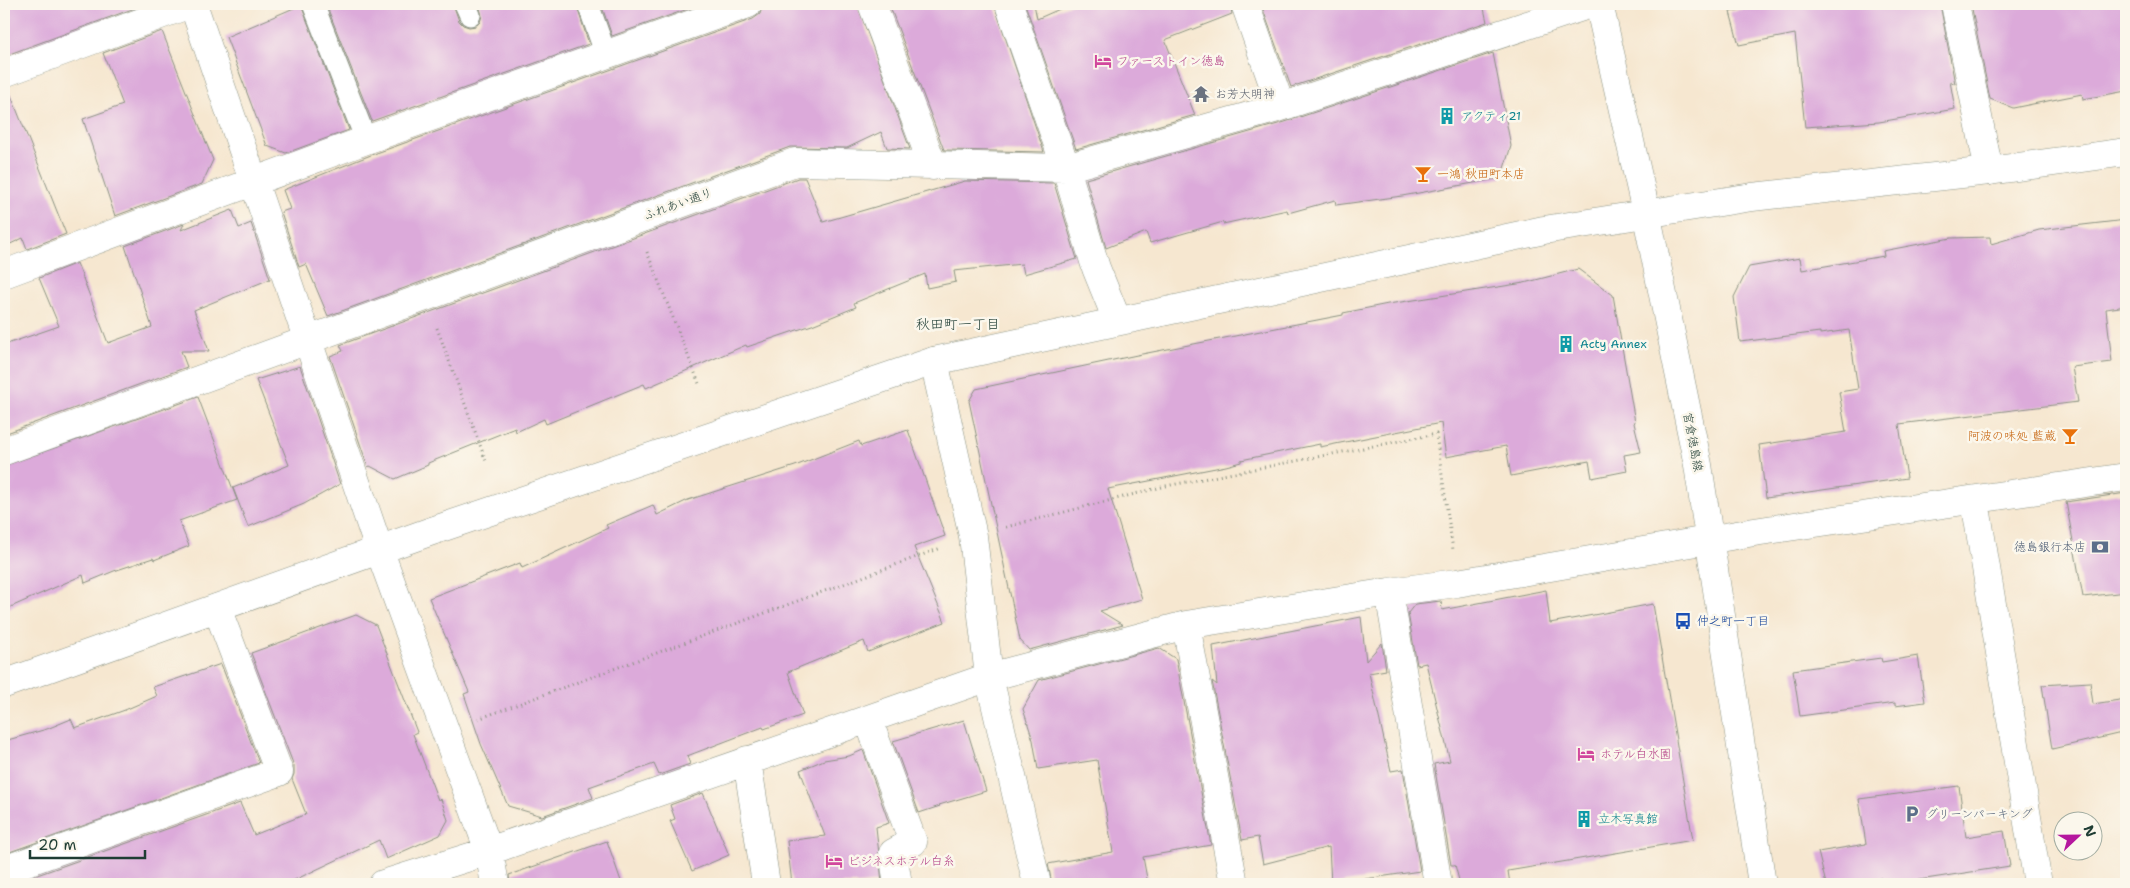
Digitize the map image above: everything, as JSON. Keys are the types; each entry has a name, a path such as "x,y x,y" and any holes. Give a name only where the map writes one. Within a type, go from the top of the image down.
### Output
{"street":[{"path":"4,73 191,4 379,549 489,851 495,884"},
{"path":"4,274 253,181 748,4"},
{"path":"872,4 933,166"},
{"path":"1009,4 1066,168 1096,268 1117,320"},
{"path":"1245,4 1281,107"},
{"name":"ふれあい通り","path":"4,451 795,162 1066,168 1281,107 1591,4"},
{"name":"宮倉徳島線","path":"1599,4 1646,212 1698,465 1762,884"},
{"path":"1955,4 1989,171"},
{"path":"4,684 379,549 934,362 1117,320 1544,230 1646,212 1752,197 1989,171 2126,152"},
{"path":"934,362 973,536 989,677 1037,884"},
{"path":"383,884 489,851 989,677 1186,626 1389,592 1466,582 1710,540 2126,477"},
{"path":"1975,501 2038,884"},
{"path":"1389,592 1438,884"},
{"path":"4,870 279,772 217,608"},
{"path":"1186,626 1234,884"},
{"path":"868,719 913,842 893,853 898,884"},
{"path":"747,760 766,884"}],"lane":[{"path":"313,4 366,140"},
{"path":"588,4 606,55"}],"path":[{"path":"634,220 700,386"},
{"path":"425,296 487,464"}],"building":[{"path":"4,4 146,4 4,56"},
{"path":"326,4 453,4 459,21 469,27 476,26 480,22 482,16 479,4 576,4 589,44 372,121"},
{"path":"601,4 702,4 612,36"},
{"path":"763,4 857,4 910,149 887,148 881,132 847,148 790,147 328,316 306,264 299,267 281,212 290,209 283,190 371,155 753,19 760,14"},
{"path":"889,4 994,4 1044,152 944,150"},
{"path":"1025,4 1034,4 1037,19 1071,4 1230,4 1232,14 1165,40 1195,115 1076,149"},
{"path":"1261,4 1483,4 1487,22 1291,87"},
{"path":"1763,4 1940,4 1955,84 1950,81 1955,109 1879,122 1805,127 1795,34 1739,45 1730,12"},
{"path":"1971,4 2126,4 2126,91 2083,99 2082,94 2013,108 1990,99"},
{"path":"301,5 349,130 286,153 267,146 226,37"},
{"path":"162,31 213,160 202,184 115,216 83,119 123,105 103,53"},
{"path":"1493,53 1511,146 1501,178 1402,196 1336,205 1335,200 1288,213 1287,210 1223,224 1223,222 1150,243 1146,232 1106,248 1086,179 1285,122"},
{"path":"4,88 8,88 66,234 27,249 23,238 4,247"},
{"path":"798,178 805,178 823,222 965,181 1054,183 1077,259 1024,274 1022,264 954,271 956,282 927,288 925,274 854,303 856,307 812,325 747,347 746,345 646,388 644,384 546,424 544,419 516,432 515,428 428,463 428,465 395,479 370,466 368,467 330,356 343,351 340,345"},
{"path":"232,210 239,228 251,223 270,279 194,310 209,351 181,351 187,367 4,434 4,345 59,326 39,278 77,263 108,343 152,327 125,246 184,224 181,230"},
{"path":"2126,220 2126,306 2106,309 2112,362 2072,367 2078,402 1899,424 1907,478 1766,498 1759,445 1846,432 1839,392 1858,389 1849,330 1740,342 1734,297 1749,267 1800,258 1802,270 1884,256 1883,251 1951,238 1990,237 1991,244 2039,230"},
{"path":"1578,269 1613,295 1634,423 1641,452 1624,455 1627,471 1592,478 1589,461 1511,476 1506,446 1446,457 1441,423 1320,447 1320,444 1241,460 1241,462 1226,466 1108,489 1142,599 1100,611 1123,625 1029,650 1020,640 969,401 976,389 1137,355 1343,315 1343,313 1388,304 1524,283"},
{"path":"300,366 340,484 304,504 248,527 233,488 289,465 256,380"},
{"path":"198,397 237,500 179,521 189,546 154,560 153,558 114,571 85,583 83,575 4,610 4,466"},
{"path":"908,430 945,536 914,547 945,622 868,652 864,641 788,672 803,715 764,729 763,727 687,756 690,764 659,775 654,764 589,787 593,798 542,816 508,806 481,744 464,694 469,692 429,598 520,563 522,568 608,528 606,525 653,505 657,515 688,500 795,466 859,441 861,446"},
{"name":"徳島銀行本店","path":"2126,493 2126,592 2083,597 2066,502"},
{"path":"1546,590 1550,623 1653,604 1693,840 1508,871 1510,884 1460,884 1455,865 1451,865 1434,764 1450,761 1426,663 1417,665 1408,613 1415,604 1441,601 1442,610"},
{"path":"356,615 376,625 417,732 413,734 438,800 441,799 448,820 440,835 386,859 379,840 286,884 12,884 240,803 254,835 306,814 292,779 294,766 251,653"},
{"path":"1361,617 1366,661 1382,643 1386,670 1369,673 1391,771 1403,769 1420,871 1331,884 1329,847 1263,864 1258,837 1242,840 1212,681 1217,685 1213,646"},
{"path":"1159,648 1176,659 1211,845 1143,857 1148,884 1052,884 1048,864 1113,852 1097,760 1038,769 1033,740 1023,709 1039,680"},
{"path":"1918,656 1925,702 1895,706 1895,703 1800,716 1793,670 1881,658 1882,662"},
{"path":"221,664 259,763 4,854 4,741 47,729 71,719 75,728 157,696 153,687"},
{"path":"2090,682 2093,704 2126,699 2126,732 2052,749 2042,685"},
{"path":"964,720 986,791 919,813 893,741"},
{"path":"863,750 889,823 876,827 882,882 792,884 787,841 825,836 800,770 824,760 849,756"},
{"path":"1959,786 1966,837 2004,831 2010,866 1893,884 1882,884 1881,878 1850,884 1826,884 1818,852 1866,844 1859,799"},
{"path":"703,793 729,855 692,871 670,821 675,819 670,805"},
{"path":"607,841 622,884 510,884 509,875"}],"place":[{"name":"ファーストイン徳島","path":"1103,61"},
{"name":"お芳大明神","path":"1201,94"},
{"name":"アクティ21","path":"1447,116"},
{"name":"一鴻 秋田町本店","path":"1423,174"},
{"name":"Acty Annex","path":"1566,344"},
{"name":"阿波の味処 藍蔵","path":"2070,436"},
{"name":"徳島銀行本店","path":"2100,547"},
{"name":"仲之町一丁目","path":"1683,621"},
{"name":"ホテル白水園","path":"1586,754"},
{"name":"グリーンパーキング","path":"1912,814"},
{"name":"立木写真館","path":"1584,819"},
{"name":"ビジネスホテル白糸","path":"834,861"}],"district":[{"name":"秋田町一丁目","path":"958,324"}]}
